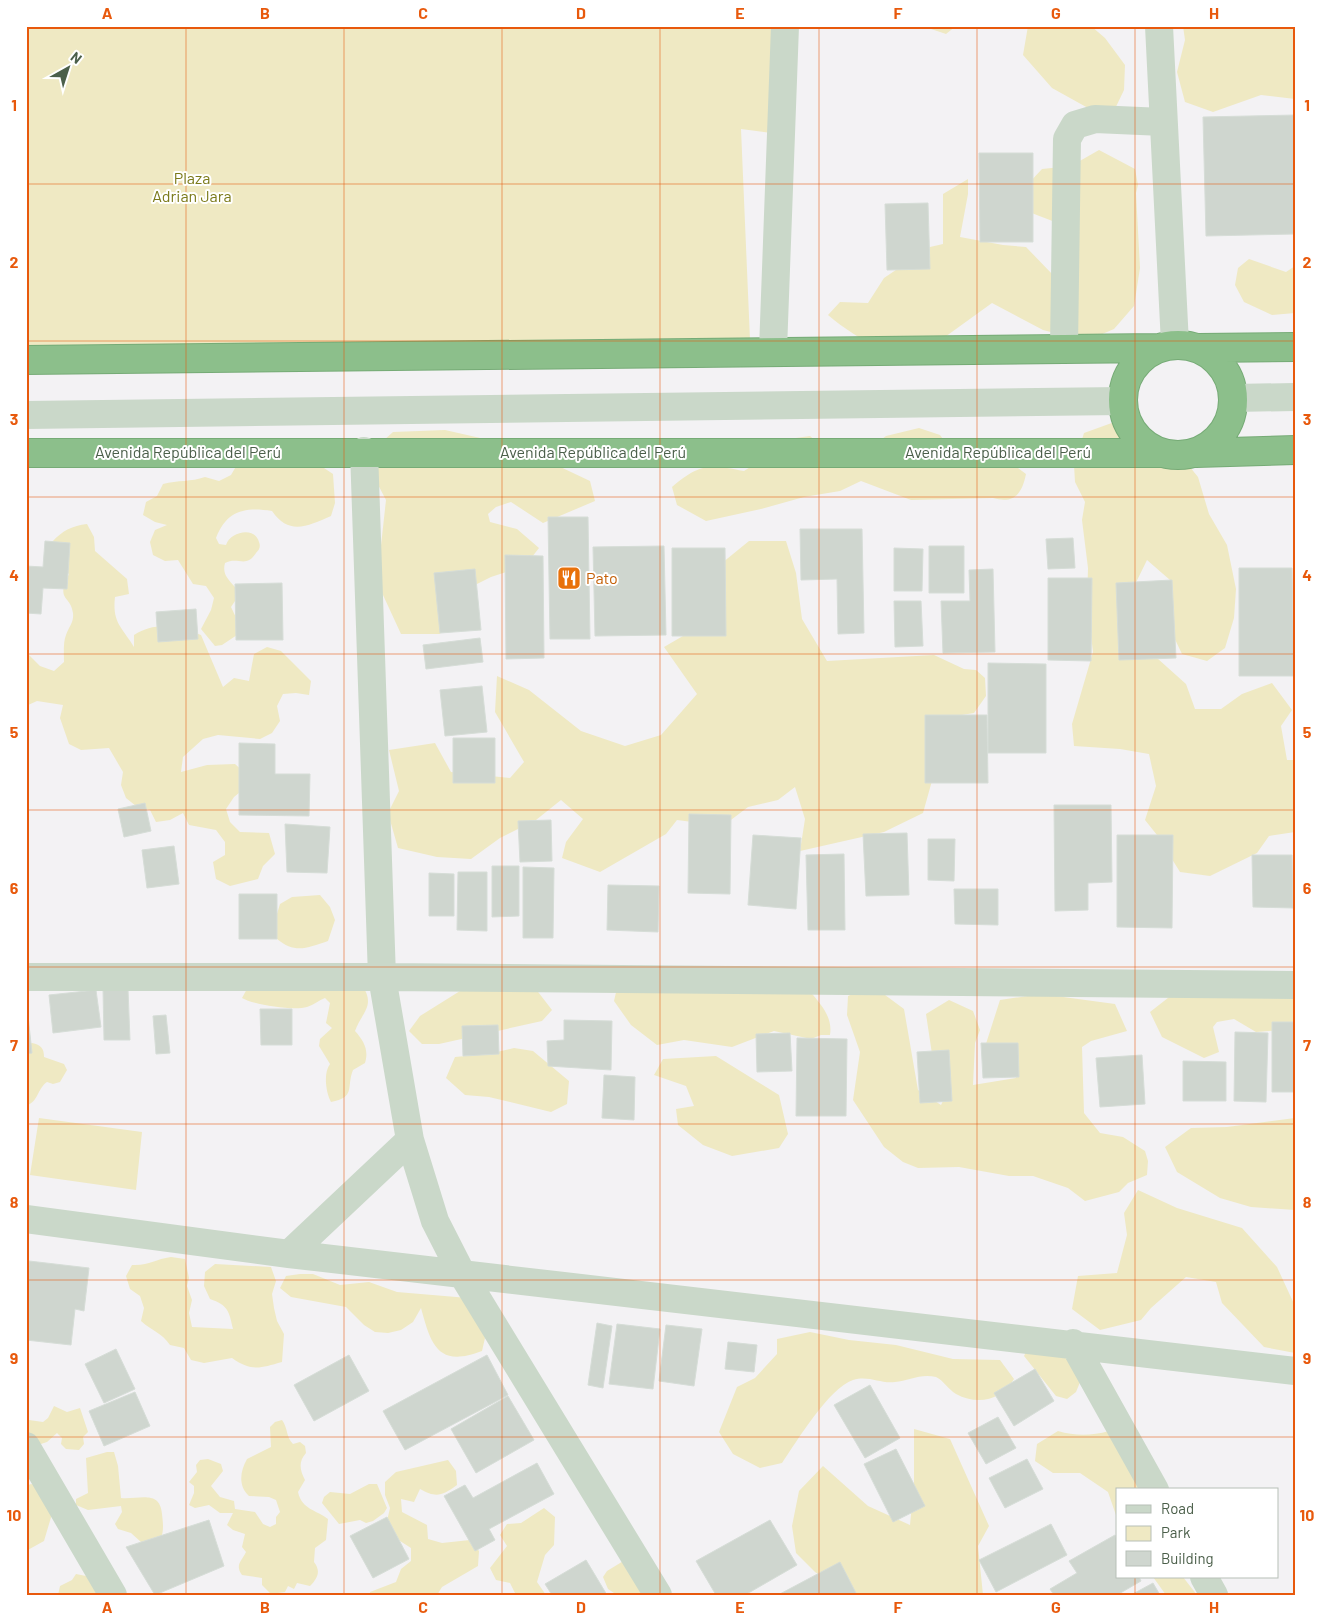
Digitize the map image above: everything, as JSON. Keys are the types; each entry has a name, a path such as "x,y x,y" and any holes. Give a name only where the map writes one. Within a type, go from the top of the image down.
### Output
{"highway":[{"path":"1196,453 1213,444 1226,429 1233,411 1233,398 1227,374 1215,359 1178,347 1143,356 1132,369 1124,384 1122,401 1125,418 1133,433 1145,445 1160,453 1178,455 1295,450"},
{"path":"26,360 773,350 1295,347"},
{"name":"Avenida República del Perú","path":"26,452 1160,453"}],"street":[{"path":"773,350 785,26"},
{"path":"1159,26 1163,122 1178,347"},
{"path":"1064,348 1067,139 1074,125 1095,119 1163,122"},
{"path":"1233,398 1295,397"},
{"path":"26,415 1122,401"},
{"path":"364,451 382,977 410,1140 435,1221 461,1272 658,1595"},
{"path":"26,977 382,977 1295,985"},
{"path":"289,1254 410,1140"},
{"path":"26,1218 289,1254 461,1272 1073,1343 1295,1371"},
{"path":"1073,1343 1154,1488"},
{"path":"26,1446 113,1595"},
{"path":"1205,1578 1214,1595"}],"green space":[{"name":"Plaza Adrian Jara","path":"26,26 784,26 771,133 741,129 750,340 26,351"},
{"path":"922,26 956,26 946,34"},
{"path":"1028,26 1091,26 1105,38 1125,65 1124,90 1113,113 1097,113 1052,88 1023,55"},
{"path":"1183,26 1295,26 1295,99 1261,95 1213,112 1185,102 1177,72 1185,40"},
{"path":"1099,150 1135,169 1138,185 1136,193 1140,268 1134,306 1114,329 1086,341 1043,330 992,303 938,342 878,350 828,315 840,302 868,303 884,278 930,247 943,244 943,194 968,179 968,194 960,237 1026,247 1054,276 1055,222 1029,212 1028,184 1042,169 1071,166"},
{"path":"1249,259 1286,272 1295,266 1295,313 1272,315 1244,302 1235,285 1238,268"},
{"path":"1120,420 1169,441 1198,477 1209,514 1227,545 1236,589 1234,618 1225,648 1207,661 1182,654 1171,631 1170,580 1147,560 1122,611 1138,641 1186,684 1195,709 1221,709 1242,694 1272,683 1292,710 1281,726 1287,760 1295,760 1295,832 1269,836 1257,853 1210,876 1180,872 1157,835 1145,820 1156,786 1149,754 1120,749 1074,746 1072,724 1093,652 1087,604 1088,568 1082,520 1085,502 1075,482 1074,465 1084,433"},
{"path":"919,428 940,435 953,453 1010,462 1026,474 1019,492 1016,496 1006,500 993,498 911,500 861,481 840,491 804,497 706,521 677,505 672,487 690,473 705,467 722,467 744,471 796,438 810,436 835,458 857,458 886,436"},
{"path":"445,430 516,446 590,481 595,501 543,523 511,502 496,507 488,514 490,522 517,529 539,548 525,566 491,577 457,594 440,634 401,634 377,582 386,500 364,458 393,432"},
{"path":"238,463 321,466 333,474 335,503 331,516 299,527 285,524 272,511 262,510 245,510 231,516 226,521 216,538 219,544 226,545 228,540 237,534 248,532 257,537 260,547 249,560 225,563 225,573 235,587 235,601 231,607 240,626 240,633 222,645 215,646 201,629 211,610 214,598 206,586 193,584 178,560 165,561 153,555 150,542 155,530 167,525 155,522 143,515 146,502 157,496 163,484 205,477 219,481 231,475"},
{"path":"87,524 94,537 95,551 127,579 129,594 115,597 114,606 119,624 134,647 134,635 142,631 159,626 175,627 201,635 223,687 234,678 249,681 254,654 267,647 281,651 311,681 309,695 283,694 277,706 280,721 272,733 260,739 218,735 203,739 183,757 181,772 207,765 235,764 246,774 245,788 234,797 226,809 230,822 240,832 269,833 275,854 263,866 258,879 230,886 216,879 213,862 225,855 225,842 216,830 189,825 183,813 170,820 156,822 150,810 136,806 126,798 121,785 123,772 109,748 81,750 69,744 60,718 63,705 37,701 26,706 26,652 40,666 54,671 64,662 65,638 73,619 72,607 65,597 63,589 69,574 58,567 52,542 68,529"},
{"path":"749,541 786,541 796,573 802,619 827,661 934,655 964,669 976,670 985,678 986,696 974,713 943,718 935,770 923,813 884,832 800,851 805,819 795,787 778,800 748,807 723,826 677,820 666,834 600,872 562,858 566,842 583,819 561,800 536,820 500,838 471,859 437,857 398,848 388,813 399,791 389,750 435,743 451,772 510,778 524,762 495,712 497,676 529,690 581,731 625,746 661,735 697,694 664,647 695,629 722,563"},
{"path":"320,895 330,907 335,920 328,941 296,948 283,944 277,939 276,917 280,904 292,897"},
{"path":"532,984 552,1010 542,1021 439,1044 422,1044 409,1031 420,1016 460,991"},
{"path":"362,985 368,998 368,1004 355,1031 365,1046 365,1063 353,1070 347,1094 339,1100 331,1102 326,1083 326,1072 330,1064 319,1046 320,1039 332,1028 326,1023 330,1003 325,998 307,1007 284,1008 255,1003 242,998 248,987"},
{"path":"617,988 809,990 828,1016 830,1035 821,1035 811,1039 774,1031 732,1047 684,1040 657,1045 631,1025 614,1001"},
{"path":"1295,988 1295,1029 1256,1032 1234,1019 1217,1022 1213,1027 1219,1052 1204,1058 1162,1037 1150,1012 1173,994"},
{"path":"862,990 885,995 904,1009 918,1090 941,1105 951,1085 932,1054 926,1014 949,1000 973,1011 980,1030 975,1043 973,1085 1016,1078 1013,1054 984,1050 1000,1000 1041,994 1115,1004 1127,1031 1091,1041 1082,1047 1084,1113 1100,1133 1123,1137 1145,1151 1148,1161 1147,1175 1128,1183 1119,1192 1085,1201 1068,1188 1033,1176 1009,1176 959,1167 918,1168 903,1162 884,1147 853,1100 860,1052 847,1015 848,996"},
{"path":"32,1043 41,1047 44,1057 64,1064 67,1070 60,1082 53,1084 47,1082 41,1088 36,1098 26,1106 29,1070 26,1069 26,1045"},
{"path":"514,1048 533,1051 569,1081 567,1104 551,1112 489,1097 465,1095 446,1078 455,1057 488,1054"},
{"path":"716,1056 779,1095 788,1134 779,1148 732,1156 703,1145 678,1125 676,1109 694,1106 686,1086 654,1075 663,1059"},
{"path":"39,1118 142,1132 136,1190 30,1175"},
{"path":"1295,1118 1295,1210 1251,1207 1220,1198 1177,1172 1165,1147 1191,1128 1227,1127"},
{"path":"1138,1190 1177,1208 1242,1228 1277,1267 1295,1306 1295,1353 1264,1347 1222,1303 1216,1282 1186,1277 1151,1308 1141,1320 1100,1330 1072,1309 1078,1276 1117,1273 1127,1235 1124,1213"},
{"path":"171,1257 185,1259 189,1278 187,1286 192,1300 189,1313 192,1327 233,1329 227,1310 221,1304 210,1299 204,1286 205,1272 215,1264 271,1267 276,1281 272,1294 274,1308 277,1321 284,1334 282,1362 256,1368 232,1358 204,1363 191,1360 184,1348 170,1345 164,1338 141,1321 144,1308 140,1296 130,1289 126,1276 132,1265"},
{"path":"313,1274 340,1285 369,1282 397,1292 468,1298 485,1338 482,1351 467,1356 455,1357 446,1355 433,1342 421,1308 413,1322 401,1330 388,1333 375,1332 364,1325 346,1307 291,1297 280,1288 286,1276"},
{"path":"810,1332 849,1340 896,1345 953,1359 1000,1360 1014,1379 1003,1392 989,1399 981,1400 964,1398 951,1390 939,1378 930,1376 890,1382 864,1378 853,1380 834,1393 824,1404 782,1463 760,1468 733,1454 719,1432 737,1387 755,1378 777,1354 777,1339"},
{"path":"1032,1340 1069,1360 1083,1375 1076,1392 1067,1399 1056,1396 1024,1356"},
{"path":"54,1406 67,1412 80,1408 88,1432 83,1437 84,1444 79,1450 66,1449 61,1444 62,1438 57,1433 47,1442 41,1444 30,1437 26,1423 29,1420 43,1422 48,1418"},
{"path":"282,1420 293,1444 300,1442 305,1446 306,1453 301,1466 305,1480 298,1492 300,1498 310,1509 328,1519 326,1540 315,1548 314,1562 318,1574 315,1580 310,1586 297,1583 294,1589 288,1586 285,1592 271,1594 262,1585 262,1578 242,1575 240,1572 240,1564 246,1552 242,1547 245,1534 233,1530 227,1525 233,1513 220,1513 209,1505 195,1508 189,1505 194,1493 194,1486 189,1482 197,1472 196,1465 200,1460 208,1459 221,1464 223,1471 211,1486 220,1497 234,1501 235,1509 255,1512 263,1524 270,1527 276,1524 276,1517 280,1512 276,1500 269,1497 249,1496 243,1488 241,1478 247,1459 271,1447 270,1427 275,1422"},
{"path":"914,1429 950,1439 989,1526 978,1546 983,1595 850,1595 815,1572 796,1553 792,1526 799,1491 823,1466 868,1506 910,1525 914,1483"},
{"path":"1058,1431 1083,1435 1109,1431 1141,1488 1116,1488 1116,1515 1108,1492 1080,1473 1053,1473 1035,1461 1037,1444"},
{"path":"114,1452 118,1466 121,1498 147,1497 157,1501 162,1514 163,1532 161,1538 141,1542 131,1533 118,1529 115,1524 122,1512 121,1506 88,1510 76,1505 76,1499 88,1493 86,1458"},
{"path":"448,1460 456,1471 457,1485 439,1495 430,1494 420,1489 414,1502 401,1499 402,1512 427,1525 428,1539 442,1543 470,1540 479,1551 478,1566 442,1587 437,1595 370,1595 370,1592 396,1582 401,1569 411,1561 411,1548 389,1534 387,1521 390,1508 385,1495 385,1482 396,1472"},
{"path":"31,1484 45,1488 52,1514 44,1541 26,1551 26,1486"},
{"path":"369,1484 377,1484 387,1508 384,1513 373,1521 366,1523 360,1520 339,1524 322,1503 324,1497 330,1492 350,1494"},
{"path":"544,1508 555,1517 554,1545 545,1555 537,1582 546,1595 516,1595 510,1583 496,1580 490,1568 507,1546 500,1535 507,1524 521,1523"},
{"path":"625,1560 647,1595 617,1595 608,1589 603,1577 607,1571"},
{"path":"76,1574 86,1576 106,1595 58,1595 60,1586 72,1580"},
{"path":"1154,1578 1184,1578 1197,1595 1166,1595"}],"building":[{"path":"1295,115 1295,234 1206,236 1203,117"},
{"path":"979,153 1033,153 1033,242 980,242"},
{"path":"928,203 930,269 887,270 885,204"},
{"name":"Pato","path":"548,517 588,517 590,639 550,639"},
{"path":"800,529 862,529 864,633 838,634 837,579 801,580"},
{"path":"1073,538 1075,568 1048,569 1046,539"},
{"path":"45,541 70,543 67,589 43,588 41,614 26,613 26,566 43,567"},
{"path":"664,546 666,635 595,636 593,547"},
{"path":"929,546 964,546 964,593 929,593"},
{"path":"672,548 725,548 726,636 672,636"},
{"path":"894,548 923,549 922,591 894,591"},
{"path":"505,555 543,556 544,658 506,659"},
{"path":"1239,568 1292,568 1294,676 1239,676"},
{"path":"475,569 481,630 440,633 434,573"},
{"path":"993,569 995,652 943,653 941,601 970,601 969,570"},
{"path":"1048,578 1092,578 1091,661 1048,660"},
{"path":"1172,580 1176,658 1119,660 1116,583"},
{"path":"282,583 283,640 236,640 235,584"},
{"path":"894,601 921,601 923,646 895,647"},
{"path":"196,609 198,639 158,642 156,612"},
{"path":"480,638 483,662 426,669 423,645"},
{"path":"988,663 1046,664 1046,753 988,753"},
{"path":"482,686 487,732 445,736 440,690"},
{"path":"925,715 987,715 988,783 925,783"},
{"path":"453,738 495,738 495,783 453,783"},
{"path":"239,743 275,744 275,774 310,774 309,816 239,815"},
{"path":"145,803 151,831 124,837 118,809"},
{"path":"1054,805 1111,805 1112,882 1088,883 1088,910 1055,911"},
{"path":"689,814 731,815 730,894 688,893"},
{"path":"551,820 552,861 520,862 518,821"},
{"path":"285,824 330,827 327,873 287,872"},
{"path":"907,833 909,895 866,896 863,834"},
{"path":"753,835 801,838 796,909 748,905"},
{"path":"1117,835 1173,835 1172,928 1117,927"},
{"path":"928,839 955,839 954,881 928,880"},
{"path":"174,846 179,884 147,888 142,850"},
{"path":"844,854 845,930 808,930 806,855"},
{"path":"1252,855 1292,855 1293,908 1253,907"},
{"path":"492,866 519,866 519,916 492,917"},
{"path":"523,867 554,868 553,938 523,938"},
{"path":"458,872 487,872 487,931 457,930"},
{"path":"429,873 454,874 454,916 429,916"},
{"path":"608,885 659,886 658,932 607,930"},
{"path":"954,889 998,889 998,925 955,924"},
{"path":"239,894 277,894 277,939 239,939"},
{"path":"103,989 128,989 130,1040 104,1040"},
{"path":"96,990 101,1027 53,1033 49,995"},
{"path":"26,997 32,1053 26,1054"},
{"path":"260,1009 292,1009 292,1045 261,1045"},
{"path":"166,1015 170,1053 156,1054 153,1016"},
{"path":"564,1020 612,1021 611,1070 548,1066 547,1041 564,1040"},
{"path":"1272,1022 1295,1022 1295,1092 1272,1092"},
{"path":"498,1025 499,1054 463,1056 462,1026"},
{"path":"1235,1032 1268,1033 1266,1102 1234,1101"},
{"path":"790,1033 792,1071 757,1072 756,1034"},
{"path":"797,1038 847,1039 846,1116 796,1116"},
{"path":"981,1043 1018,1043 1019,1077 983,1078"},
{"path":"949,1050 952,1101 920,1103 917,1052"},
{"path":"1142,1055 1145,1104 1100,1107 1096,1058"},
{"path":"1183,1061 1226,1062 1226,1101 1183,1101"},
{"path":"604,1075 635,1077 634,1120 602,1118"},
{"path":"29,1261 89,1268 84,1311 75,1309 71,1345 26,1340"},
{"path":"597,1323 612,1326 603,1388 588,1385"},
{"path":"617,1324 660,1329 653,1389 609,1384"},
{"path":"666,1325 702,1329 694,1386 659,1381"},
{"path":"728,1342 757,1345 754,1372 725,1369"},
{"path":"116,1349 135,1389 104,1403 85,1364"},
{"path":"349,1355 369,1391 314,1421 294,1385"},
{"path":"487,1355 508,1395 405,1450 383,1411"},
{"path":"1035,1369 1054,1401 1014,1426 994,1393"},
{"path":"870,1385 900,1438 865,1458 834,1405"},
{"path":"135,1392 150,1426 104,1446 89,1411"},
{"path":"508,1396 534,1440 476,1473 451,1429"},
{"path":"998,1417 1016,1448 986,1464 968,1433"},
{"path":"896,1449 925,1506 893,1522 864,1464"},
{"path":"1027,1459 1043,1489 1005,1508 989,1478"},
{"path":"537,1463 554,1494 489,1529 495,1540 475,1551 444,1496 465,1485 473,1498"},
{"path":"387,1517 409,1559 373,1578 350,1536"},
{"path":"209,1520 224,1566 155,1595 126,1547"},
{"path":"770,1520 797,1565 745,1595 716,1595 696,1561"},
{"path":"1051,1524 1067,1555 996,1592 979,1560"},
{"path":"1115,1535 1116,1578 1140,1578 1141,1581 1117,1595 1054,1595 1050,1589 1077,1573 1069,1561"},
{"path":"586,1560 607,1595 552,1595 545,1584"},
{"path":"840,1562 857,1595 778,1595"},
{"path":"1153,1583 1160,1595 1131,1595"}],"place":[{"name":"Pato","path":"569,578"}]}
